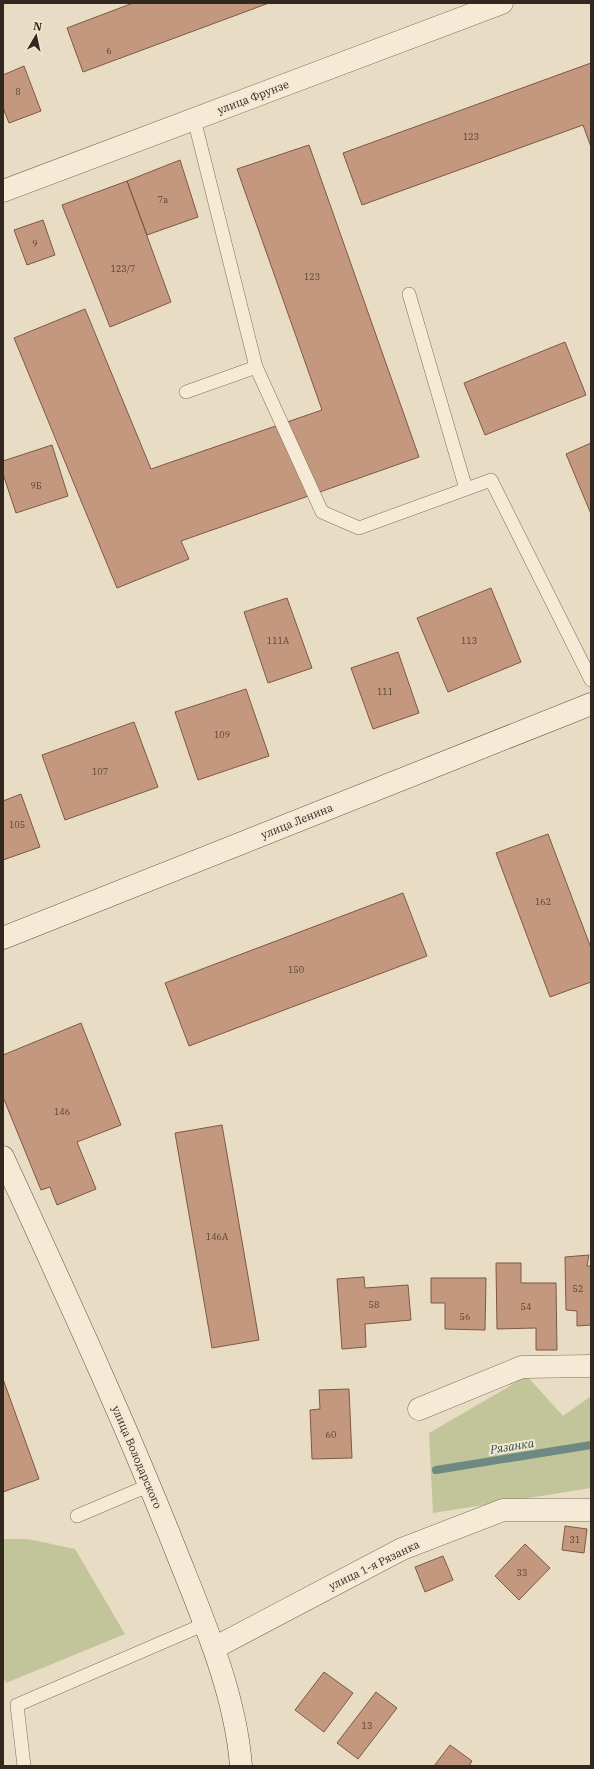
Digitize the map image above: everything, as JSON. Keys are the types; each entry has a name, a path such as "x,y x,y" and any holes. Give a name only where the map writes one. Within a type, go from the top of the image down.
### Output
{"main road":[{"name":"улица Фрунзе","path":"3,191 502,3"},
{"name":"улица Ленина","path":"3,938 591,704"},
{"name":"улица Володарского","path":"3,1157 117,1408 150,1485 205,1624 214,1648 239,1740 241,1766"},
{"path":"419,1409 522,1367 591,1366"},
{"name":"улица 1-я Рязанка","path":"214,1648 402,1549 503,1510 591,1510"}],"lane":[{"path":"194,119 256,366 322,512 359,528 491,480 591,680"},
{"path":"409,294 466,489"},
{"path":"186,392 256,366"},
{"path":"77,1516 150,1485"},
{"path":"24,1766 18,1705 205,1624"}],"green space":[{"path":"527,1376 563,1416 591,1396 591,1488 433,1513 429,1433"},
{"path":"3,1539 28,1539 75,1549 125,1634 6,1683 3,1677"}],"building":[{"path":"133,3 269,3 83,72 67,28"},
{"path":"591,63 591,147 583,125 362,205 343,153"},
{"path":"24,66 41,111 9,123 3,108 3,75"},
{"path":"309,145 419,457 181,541 189,559 117,588 14,338 85,309 151,469 322,410 237,169"},
{"path":"180,160 198,217 147,235 127,181"},
{"path":"127,181 171,302 110,327 62,205"},
{"path":"43,220 55,255 27,265 14,230"},
{"path":"565,342 586,395 485,435 464,383"},
{"path":"591,443 591,514 566,454"},
{"path":"52,445 68,496 16,513 3,474 3,461"},
{"path":"491,588 521,662 448,692 417,618"},
{"path":"287,598 312,668 268,683 244,612"},
{"path":"398,652 419,713 373,729 351,668"},
{"path":"246,689 269,756 198,780 175,712"},
{"path":"134,722 158,787 65,820 42,755"},
{"path":"21,794 40,847 3,860 3,801"},
{"path":"548,834 591,948 591,982 550,997 496,853"},
{"path":"403,893 427,956 189,1046 165,983"},
{"path":"81,1023 121,1125 77,1142 96,1189 57,1205 50,1187 41,1190 3,1097 3,1055"},
{"path":"222,1125 259,1340 212,1348 175,1133"},
{"path":"589,1255 587,1266 591,1266 591,1325 577,1326 577,1311 566,1310 565,1257"},
{"path":"496,1263 521,1263 521,1283 556,1283 557,1350 536,1350 536,1328 497,1329"},
{"path":"364,1277 365,1288 408,1285 411,1320 365,1324 366,1347 342,1349 337,1279"},
{"path":"431,1278 486,1278 485,1330 445,1329 445,1303 431,1303"},
{"path":"3,1379 39,1479 3,1492"},
{"path":"349,1389 352,1458 312,1459 310,1410 320,1409 319,1390"},
{"path":"565,1526 587,1529 584,1553 562,1550"},
{"path":"525,1544 550,1568 519,1600 495,1576"},
{"path":"443,1556 453,1580 425,1592 415,1567"},
{"path":"324,1672 353,1693 324,1732 295,1710"},
{"path":"376,1692 397,1708 358,1759 337,1743"},
{"path":"450,1745 472,1761 469,1766 434,1766"}],"waterway":[{"name":"Рязанка","path":"436,1470 591,1445"}]}
